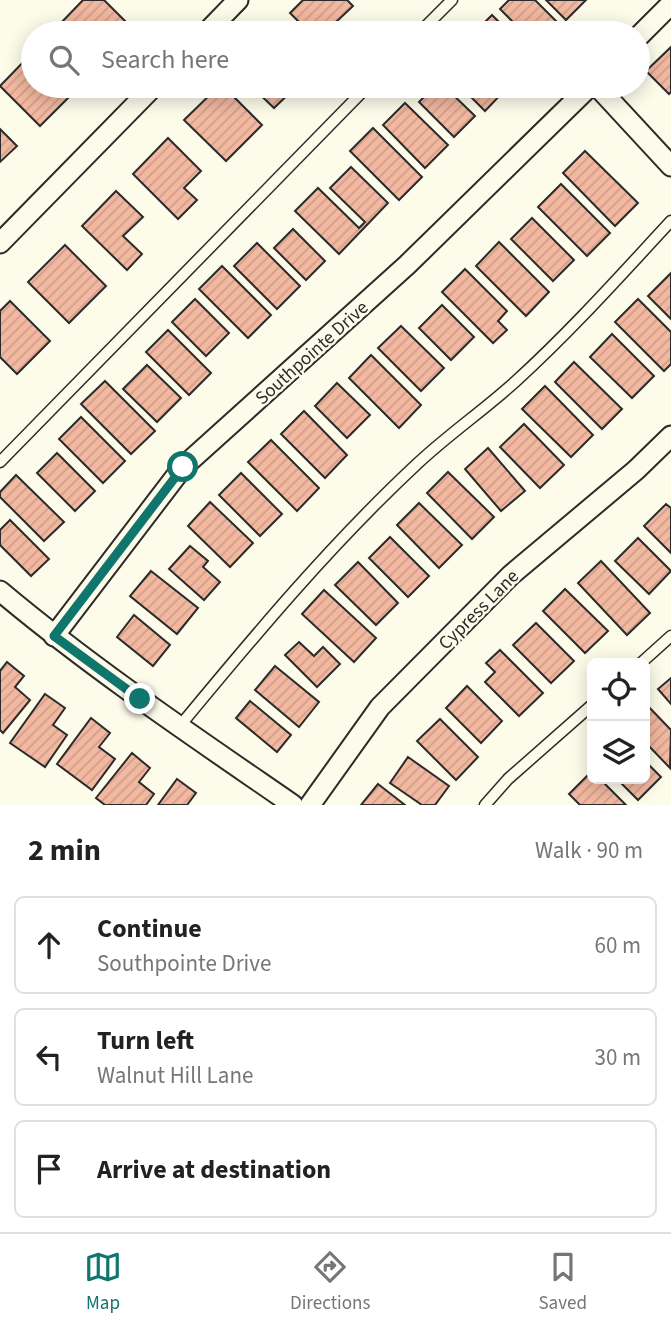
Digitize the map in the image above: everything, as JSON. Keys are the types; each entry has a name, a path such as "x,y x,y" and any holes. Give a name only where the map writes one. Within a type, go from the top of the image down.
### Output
{"street":[{"path":"217,21 238,0"},
{"path":"650,25 671,4"},
{"path":"0,243 142,98"},
{"name":"Southpointe Drive","path":"54,636 183,467 407,265 578,98"},
{"path":"608,98 671,166"},
{"name":"Cypress Lane","path":"310,805 380,707 511,575 636,470 671,436"},
{"path":"0,592 54,636 179,727 293,805"}],"lane":[{"path":"431,21 452,0"},
{"path":"0,462 356,98"},
{"path":"179,727 256,634 340,541 419,462 513,384 570,331 671,221"},
{"path":"647,658 671,636"},
{"path":"485,805 508,779 587,709"}],"building":[{"path":"83,0 104,0 125,21 63,21"},
{"path":"303,0 347,0 353,6 337,21 298,21 290,13"},
{"path":"509,0 535,0 556,21 512,21 500,9"},
{"path":"546,0 586,0 566,20"},
{"path":"492,15 498,21 486,21"},
{"path":"671,47 669,94 650,75 650,67"},
{"path":"21,64 21,98 68,98 40,126 0,86"},
{"path":"207,98 235,98 262,125 226,161 184,120"},
{"path":"264,98 284,98 274,108"},
{"path":"423,98 456,98 475,116 454,137 419,102"},
{"path":"472,98 497,98 485,111"},
{"path":"405,103 448,145 425,168 383,125"},
{"path":"373,128 422,177 399,200 350,151"},
{"path":"0,129 17,146 0,162"},
{"path":"168,138 201,171 184,188 197,200 178,219 133,174"},
{"path":"585,151 638,203 615,226 563,173"},
{"path":"351,167 388,203 339,254 295,211 318,188 359,228 365,222 330,188"},
{"path":"561,184 610,233 587,256 538,207"},
{"path":"116,191 143,217 123,236 142,254 127,270 82,226"},
{"path":"532,218 574,260 553,281 511,239"},
{"path":"293,229 325,261 306,280 274,248"},
{"path":"499,242 549,292 526,316 476,266"},
{"path":"257,243 300,286 277,309 234,266"},
{"path":"65,245 106,286 69,323 28,282"},
{"path":"222,266 271,315 248,338 199,289"},
{"path":"465,269 507,311 498,321 507,330 493,343 442,292"},
{"path":"671,273 671,319 648,296"},
{"path":"195,299 229,333 206,356 172,322"},
{"path":"638,299 671,332 671,364 664,371 615,322"},
{"path":"10,301 50,341 17,374 0,357 0,311"},
{"path":"442,305 474,337 451,360 419,328"},
{"path":"401,326 444,368 421,391 378,348"},
{"path":"168,330 211,373 189,395 146,352"},
{"path":"612,334 654,376 632,398 590,357"},
{"path":"371,355 421,405 399,428 349,378"},
{"path":"574,362 622,409 602,429 555,382"},
{"path":"147,365 181,398 157,422 123,389"},
{"path":"105,381 155,431 131,454 81,404"},
{"path":"337,383 370,415 347,438 315,406"},
{"path":"545,386 593,435 571,457 522,409"},
{"path":"304,411 347,455 325,478 281,434"},
{"path":"81,417 125,461 103,483 59,439"},
{"path":"524,424 564,465 540,488 500,447"},
{"path":"271,440 319,488 297,511 248,462"},
{"path":"488,448 525,491 501,511 465,469"},
{"path":"57,453 95,491 75,511 37,473"},
{"path":"448,472 494,517 472,539 427,493"},
{"path":"241,473 282,514 260,536 219,495"},
{"path":"16,475 64,522 44,541 0,497 0,492"},
{"path":"210,502 253,543 230,567 188,526"},
{"path":"419,503 462,545 439,568 397,525"},
{"path":"666,504 671,508 671,553 644,526"},
{"path":"10,520 49,559 31,576 0,545 0,530"},
{"path":"390,537 429,576 408,597 369,558"},
{"path":"638,538 671,571 649,594 615,561"},
{"path":"190,546 208,561 203,567 220,582 204,600 169,569"},
{"path":"601,561 650,613 627,635 578,583"},
{"path":"358,562 398,603 376,625 335,585"},
{"path":"151,571 198,608 177,634 130,596"},
{"path":"565,589 608,631 585,653 543,611"},
{"path":"324,590 376,638 354,662 302,614"},
{"path":"134,615 170,645 153,666 117,637"},
{"path":"536,623 574,661 551,683 513,645"},
{"path":"299,642 314,656 323,647 340,664 317,687 285,655"},
{"path":"500,650 543,693 519,716 485,682 495,672 486,663"},
{"path":"7,662 24,676 15,687 30,700 3,733 0,730 0,671"},
{"path":"275,666 319,702 299,727 255,690"},
{"path":"671,678 671,704 658,689"},
{"path":"467,686 502,721 481,743 446,708"},
{"path":"45,694 65,708 53,725 67,735 45,767 10,743"},
{"path":"250,701 291,735 277,752 236,718"},
{"path":"650,708 671,730 670,768 650,747"},
{"path":"91,718 110,733 99,747 115,759 92,790 57,764"},
{"path":"440,719 478,757 456,780 417,741"},
{"path":"132,753 150,768 139,782 154,794 146,805 105,805 96,798"},
{"path":"408,757 449,786 435,805 422,805 390,783"},
{"path":"650,766 661,777 638,800 622,784 650,784"},
{"path":"587,776 587,784 605,784 626,805 580,805 569,794"},
{"path":"177,779 196,793 187,805 158,805"},
{"path":"378,784 405,805 361,805"}],"route":[{"path":"140,699 54,636 183,467"}]}
